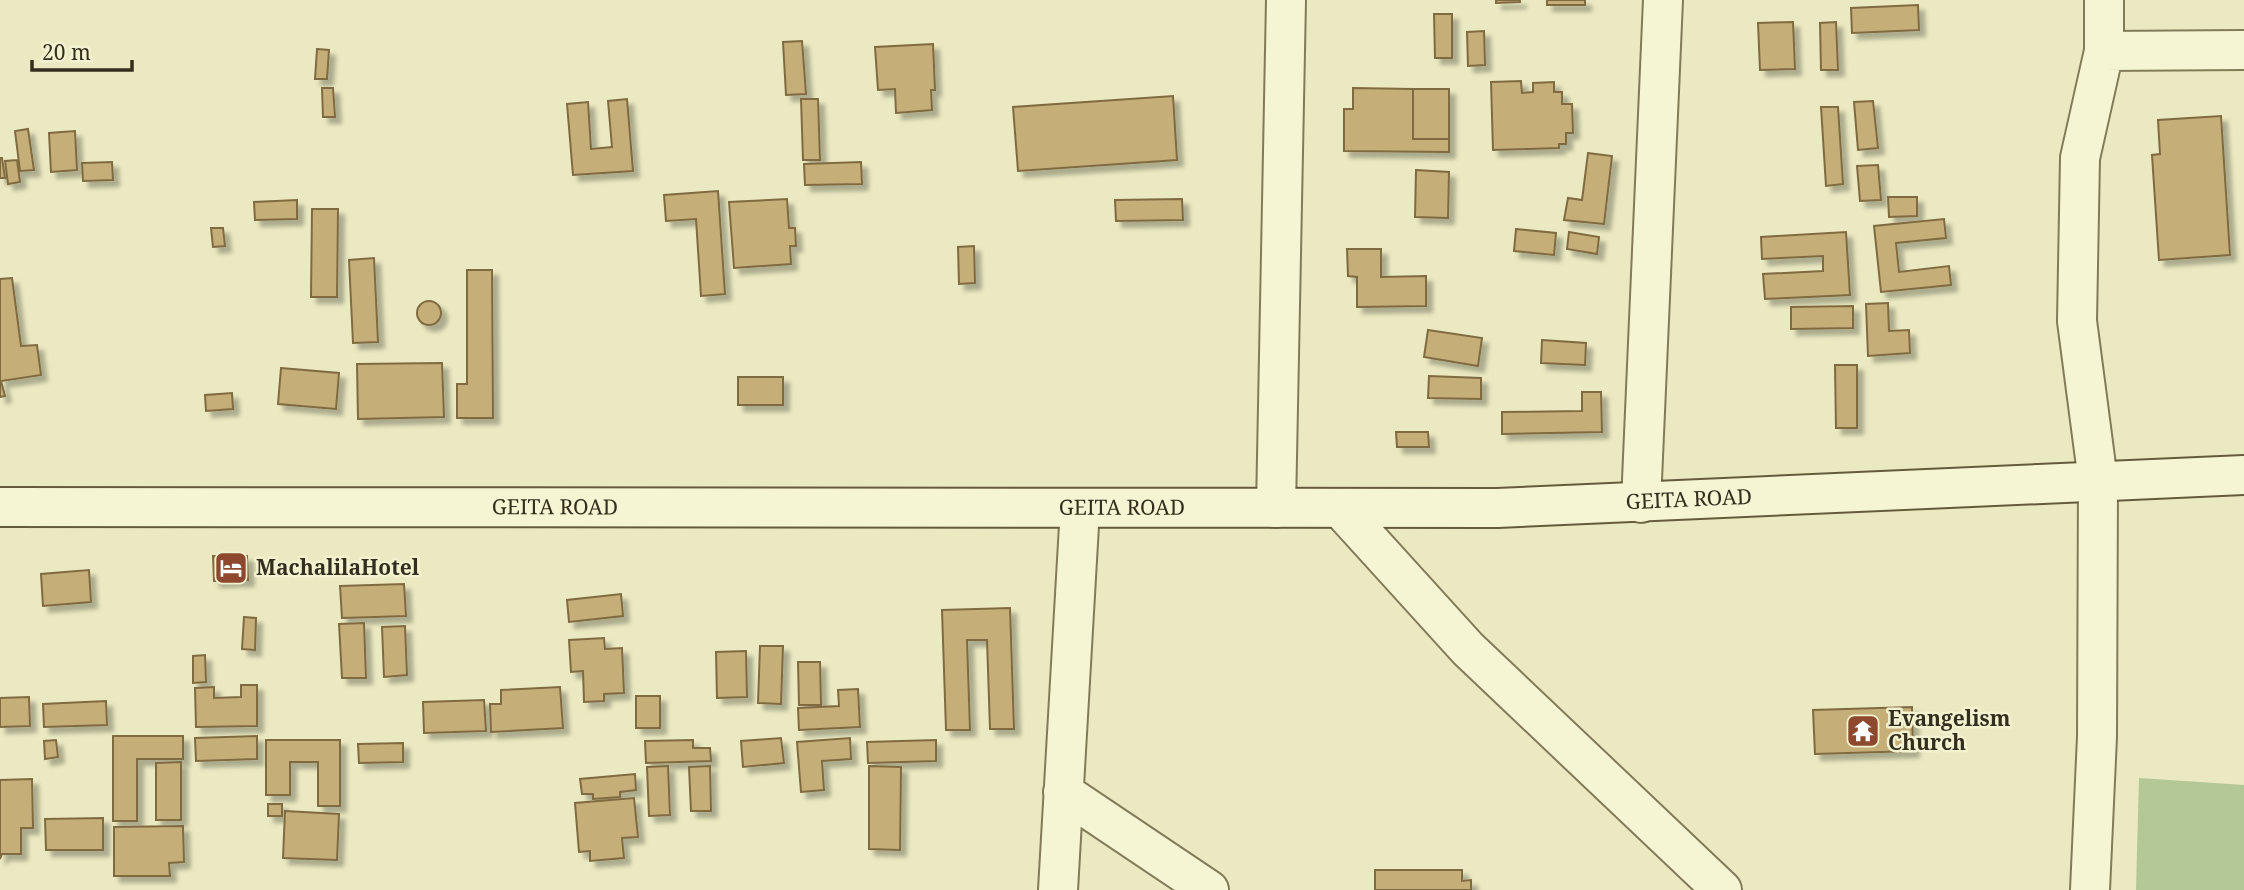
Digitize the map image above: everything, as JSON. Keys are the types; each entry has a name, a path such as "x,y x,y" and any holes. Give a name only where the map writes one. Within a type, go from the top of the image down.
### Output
{"street":[{"path":"1276,508 1286,0"},
{"path":"1641,503 1663,0"},
{"path":"2090,890 2097,737 2098,481 2077,321 2080,158 2104,51 2105,0"},
{"path":"2104,51 2244,50"},
{"name":"GEITA ROAD","path":"0,507 1340,508 1641,503 2244,475"},
{"path":"1058,890 1080,508"},
{"path":"1340,508 1468,649 1722,890"},
{"path":"1063,792 1209,890"}],"green space":[{"path":"2139,778 2244,785 2244,890 2136,890"}],"building":[{"path":"1496,0 1520,0 1520,2 1496,3"},
{"path":"1547,0 1585,0 1585,5 1547,5"},
{"path":"1918,5 1919,30 1852,33 1851,8"},
{"path":"1434,14 1452,14 1452,58 1435,58"},
{"path":"1793,22 1795,69 1760,70 1758,23"},
{"path":"1836,22 1838,70 1821,70 1820,23"},
{"path":"1484,31 1485,65 1468,66 1467,32"},
{"path":"802,41 806,94 786,95 783,42"},
{"path":"933,44 935,90 931,90 932,110 896,113 895,89 878,90 875,47"},
{"path":"317,49 329,50 327,79 315,79"},
{"path":"1521,81 1522,93 1533,92 1533,83 1554,82 1554,92 1562,92 1562,104 1572,104 1573,133 1566,133 1566,144 1559,144 1559,148 1493,150 1491,82"},
{"path":"322,88 333,88 335,117 323,117"},
{"path":"1353,88 1413,89 1413,139 1449,139 1449,152 1344,151 1344,109 1353,109"},
{"path":"1413,89 1449,89 1449,139 1413,139"},
{"path":"1173,96 1177,160 1018,171 1013,107"},
{"path":"627,99 633,171 573,175 567,104 588,102 591,149 612,147 608,101"},
{"path":"801,99 818,99 820,160 803,160"},
{"path":"1873,101 1878,148 1858,150 1854,102"},
{"path":"1821,107 1838,107 1843,184 1826,186"},
{"path":"2221,116 2230,255 2159,260 2152,155 2160,154 2158,120"},
{"path":"28,129 34,170 20,171 15,131"},
{"path":"75,131 77,170 51,172 49,133"},
{"path":"1588,153 1612,156 1604,224 1564,220 1568,198 1582,200"},
{"path":"2,158 5,178 0,178"},
{"path":"17,160 20,182 8,184 5,161"},
{"path":"112,162 113,180 83,181 82,163"},
{"path":"861,162 862,184 805,185 804,164"},
{"path":"1878,165 1881,200 1860,201 1857,166"},
{"path":"1416,170 1449,172 1448,218 1415,217"},
{"path":"718,191 725,294 701,296 696,219 666,221 664,195"},
{"path":"1888,197 1917,197 1917,216 1889,217"},
{"path":"787,199 789,228 795,228 796,246 790,246 791,264 734,268 729,202"},
{"path":"1182,199 1183,220 1116,221 1115,200"},
{"path":"297,200 297,219 255,220 254,202"},
{"path":"312,209 338,209 337,297 311,297"},
{"path":"1944,219 1946,238 1896,243 1899,272 1949,266 1951,285 1881,292 1874,226"},
{"path":"211,228 223,228 225,246 213,247"},
{"path":"1516,229 1556,233 1554,255 1514,251"},
{"path":"1569,232 1599,237 1597,254 1567,249"},
{"path":"1846,232 1850,295 1765,299 1763,274 1823,271 1823,256 1762,259 1761,237"},
{"path":"974,246 975,283 959,284 958,247"},
{"path":"1347,249 1381,249 1381,277 1426,276 1426,306 1357,307 1357,277 1348,276"},
{"path":"374,258 378,342 353,343 349,260"},
{"path":"467,270 492,270 493,418 457,418 457,384 467,384"},
{"path":"12,278 21,346 37,345 41,375 1,381 5,396 0,397 0,279"},
{"path":"429,301 438,304 441,313 438,322 429,325 420,322 417,313 420,304"},
{"path":"1888,303 1889,331 1909,330 1910,353 1868,356 1866,304"},
{"path":"1853,306 1853,328 1791,329 1791,307"},
{"path":"1428,330 1482,338 1478,366 1424,357"},
{"path":"1542,340 1586,343 1585,365 1541,363"},
{"path":"442,363 444,417 358,419 357,364"},
{"path":"1835,365 1857,365 1857,428 1836,428"},
{"path":"281,368 339,373 336,409 278,404"},
{"path":"1429,376 1481,378 1481,399 1428,398"},
{"path":"738,377 783,377 783,405 738,405"},
{"path":"1582,392 1601,392 1602,432 1502,434 1502,412 1582,411"},
{"path":"232,393 233,409 206,411 205,395"},
{"path":"1396,432 1428,432 1429,447 1397,447"},
{"name":"MachalilaHotel","path":"213,556 247,556 248,580 214,581"},
{"path":"89,570 91,602 43,606 41,574"},
{"path":"404,584 406,616 342,618 340,586"},
{"path":"621,594 623,616 569,622 567,600"},
{"path":"1010,608 1014,729 990,729 987,640 967,640 970,730 946,730 942,610"},
{"path":"244,617 256,618 255,650 242,649"},
{"path":"364,623 366,678 342,678 339,624"},
{"path":"405,626 407,675 384,677 382,627"},
{"path":"604,638 605,649 622,648 624,693 604,694 604,701 584,702 583,671 571,672 569,640"},
{"path":"760,646 783,646 781,704 758,703"},
{"path":"746,651 747,697 717,698 716,652"},
{"path":"205,655 206,682 193,683 193,656"},
{"path":"798,662 820,662 821,705 799,705"},
{"path":"241,685 257,685 257,726 196,727 195,688 214,687 214,698 241,697"},
{"path":"560,687 563,728 491,732 490,704 501,704 501,690"},
{"path":"858,689 860,727 799,730 798,708 839,706 838,690"},
{"path":"636,696 660,696 660,728 636,728"},
{"path":"29,697 30,726 0,727 0,698"},
{"path":"484,700 486,731 424,733 423,702"},
{"path":"106,701 107,725 44,727 43,704"},
{"name":"Evangelism Church","path":"1912,707 1913,751 1815,754 1813,710"},
{"path":"113,736 183,736 183,759 137,759 137,821 113,821"},
{"path":"257,736 257,759 196,761 195,738"},
{"path":"781,738 784,763 743,767 741,741"},
{"path":"850,738 851,759 822,761 824,790 801,792 797,742"},
{"path":"56,740 58,757 45,759 44,741"},
{"path":"266,740 340,740 340,806 318,806 318,762 290,762 290,795 266,795"},
{"path":"693,740 693,748 710,748 711,761 646,763 645,741"},
{"path":"936,740 936,761 868,763 867,742"},
{"path":"403,743 403,762 359,763 358,744"},
{"path":"181,762 181,820 156,820 156,763"},
{"path":"668,766 670,815 649,816 647,767"},
{"path":"710,766 711,811 691,811 689,767"},
{"path":"869,766 901,767 900,850 869,849"},
{"path":"635,774 636,790 620,792 620,797 593,799 593,794 582,794 580,779"},
{"path":"32,779 33,828 21,828 21,854 2,854 0,859 0,780"},
{"path":"634,798 638,837 622,838 624,858 590,861 590,851 579,852 575,803"},
{"path":"268,804 282,804 282,816 268,816"},
{"path":"285,811 339,814 337,860 283,858"},
{"path":"103,818 103,850 46,850 45,819"},
{"path":"183,826 184,862 169,863 170,876 114,876 114,827"},
{"path":"1375,870 1462,870 1462,881 1471,880 1471,890 1375,890"}],"place":[{"name":"MachalilaHotel","path":"231,568"},
{"name":"Evangelism Church","path":"1863,731"}]}
